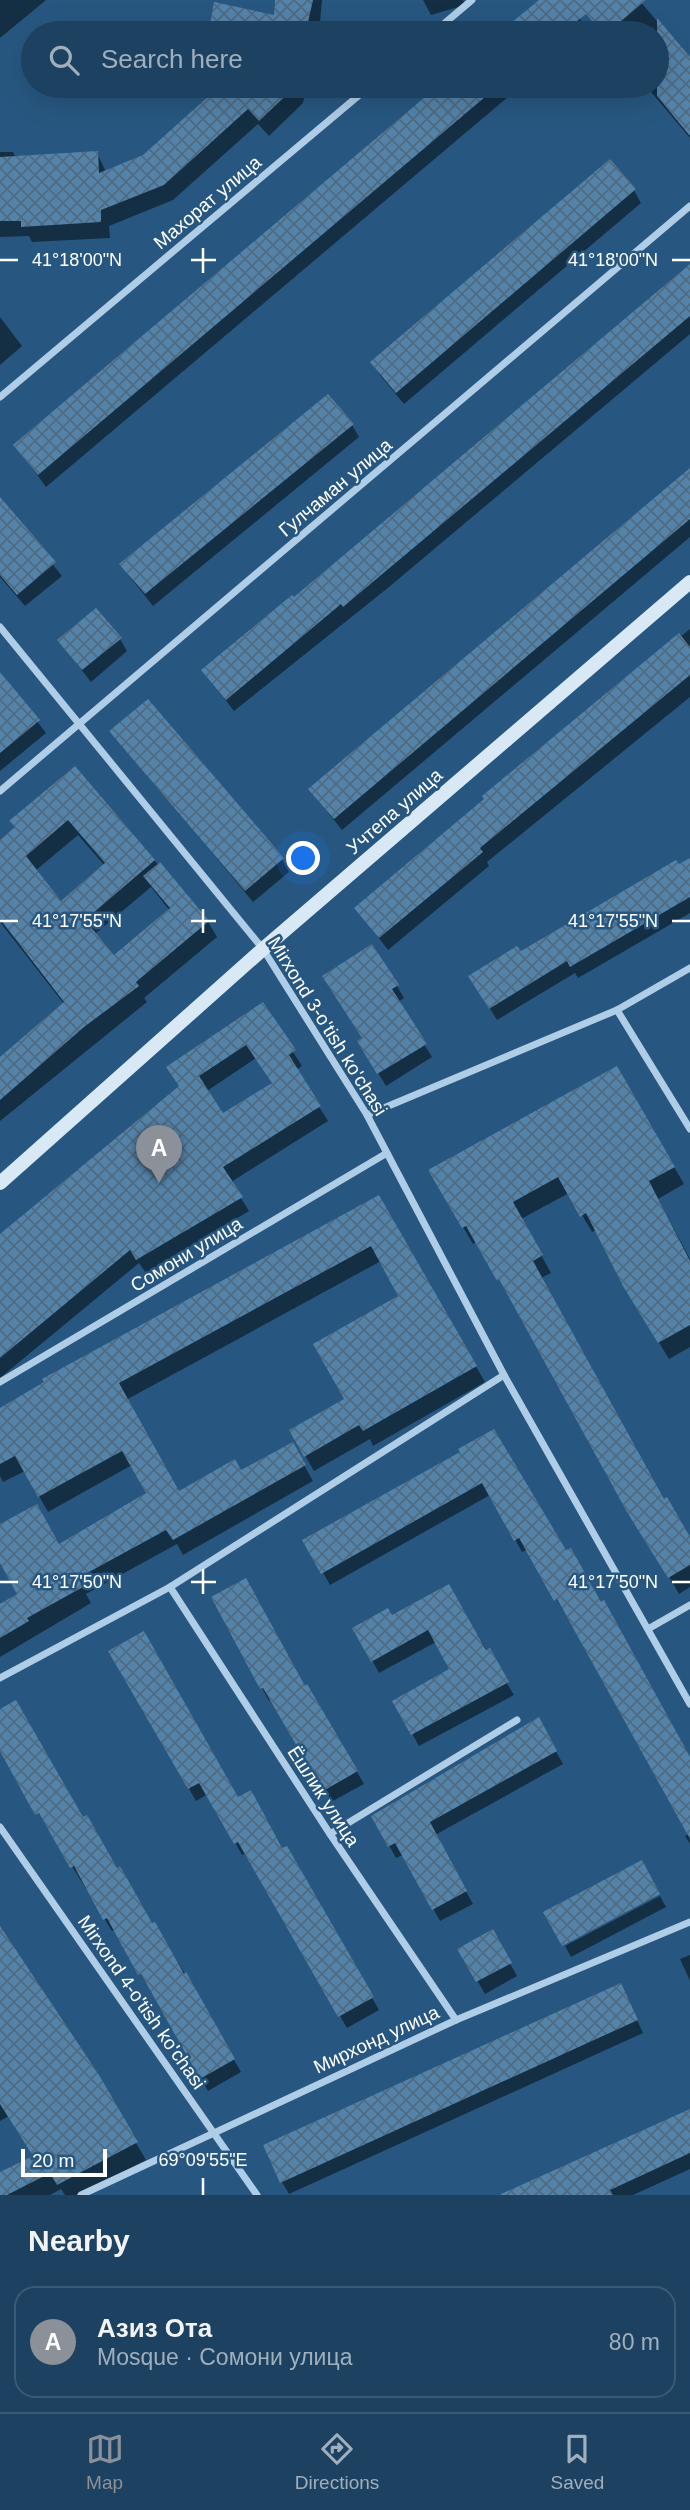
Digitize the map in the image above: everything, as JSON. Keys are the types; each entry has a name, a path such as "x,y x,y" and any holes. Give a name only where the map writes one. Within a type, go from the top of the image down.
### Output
{"street":[{"path":"447,21 472,0"},
{"name":"Махорат улица","path":"0,397 356,98"},
{"name":"Гулчаман улица","path":"0,791 690,206"},
{"name":"Учтепа улица","path":"0,1183 262,949 690,582"},
{"name":"Mirxond 3-o'tish ko'chasi","path":"0,626 262,949 367,1115 504,1375 690,1704"},
{"path":"367,1115 617,1010 690,968"},
{"path":"617,1010 690,1129"},
{"name":"Сомони улица","path":"0,1382 387,1153"},
{"path":"0,1678 170,1587 504,1375"},
{"name":"Ёшлик улица","path":"170,1587 330,1835 456,2020"},
{"path":"648,1629 690,1605"},
{"path":"330,1835 517,1720"},
{"name":"Mirxond 4-o'tish ko'chasi","path":"0,1827 257,2195"},
{"name":"Мирхонд улица","path":"81,2195 456,2020 690,1922"}],"building":[{"path":"275,0 313,0 308,21 210,21 214,2 274,15"},
{"path":"539,0 646,0 621,21 592,21 586,14 577,21 514,21"},
{"path":"669,32 690,57 690,136 659,98 669,98"},
{"path":"207,98 283,98 259,121 248,109 164,185 101,210 101,222 21,227 21,221 0,221 0,157 98,151 99,173 143,155"},
{"path":"424,98 484,98 38,475 13,445"},
{"path":"610,159 636,189 396,393 370,362"},
{"path":"690,264 690,316 343,607 341,604 226,700 201,670 292,595 294,597"},
{"path":"328,394 354,424 145,594 119,564"},
{"path":"690,468 690,519 334,819 308,789"},
{"path":"0,497 56,562 17,595 0,575"},
{"path":"96,608 122,638 82,670 57,640"},
{"path":"679,633 690,647 690,675 480,848 483,852 379,938 354,908 484,799 482,796"},
{"path":"0,672 40,720 0,753"},
{"path":"148,699 284,858 245,891 109,731"},
{"path":"75,766 155,860 85,920 114,955 170,908 143,876 160,862 209,921 136,982 139,986 84,1027 0,1100 0,1057 64,1002 0,919 0,840 15,827 9,821","holes":["68,820 105,863 61,901 26,856"]},
{"path":"690,858 690,897 570,967 567,961 489,1009 468,976 517,946 521,951 676,860 679,864"},
{"path":"372,944 399,985 392,989 427,1044 377,1074 357,1041 362,1038 322,976"},
{"path":"263,1002 296,1050 289,1055 321,1106 223,1167 243,1197 136,1260 130,1250 0,1358 0,1234 179,1086 166,1067","holes":["246,1045 272,1083 223,1113 199,1076"]},
{"path":"617,1066 675,1167 649,1181 690,1261 690,1325 658,1343 623,1286 586,1213 580,1217 558,1177 513,1202 543,1255 533,1261 664,1499 667,1497 690,1537 690,1565 668,1578 627,1512 499,1279 497,1281 466,1226 462,1228 428,1170"},
{"path":"379,1195 477,1366 363,1431 359,1425 304,1457 289,1430 344,1399 313,1344 398,1296 371,1246 119,1383 179,1491 235,1459 241,1470 293,1442 306,1465 173,1540 166,1530 78,1578 83,1587 27,1618 29,1621 0,1638 0,1604 17,1594 0,1563 0,1524 37,1504 59,1544 146,1493 122,1451 38,1497 15,1456 0,1464 0,1408 44,1382 42,1379"},
{"path":"494,1429 566,1550 571,1548 601,1602 604,1600 690,1757 690,1839 557,1599 554,1601 519,1538 514,1541 482,1483 321,1574 302,1540 460,1452 458,1449"},
{"path":"246,1578 305,1686 307,1684 358,1771 323,1791 263,1688 260,1689 211,1597"},
{"path":"449,1584 486,1650 490,1648 509,1682 411,1735 392,1701 449,1669 428,1630 371,1662 352,1628 388,1608 392,1615"},
{"path":"144,1631 238,1797 251,1790 282,1848 287,1846 374,1997 338,2017 238,1842 234,1844 199,1783 188,1789 108,1651"},
{"path":"16,1700 83,1817 87,1815 117,1868 120,1866 152,1923 155,1922 184,1974 186,1972 235,2059 200,2079 107,1918 103,1920 74,1866 70,1868 39,1813 35,1815 0,1751 0,1709"},
{"path":"539,1717 557,1751 430,1822 467,1891 432,1910 395,1843 388,1847 371,1816"},
{"path":"642,1860 660,1894 562,1946 543,1912"},
{"path":"0,1926 99,2075 138,2142 57,2185 50,2173 7,2195 0,2195 0,2172 33,2156 0,2104"},
{"path":"493,1929 512,1963 476,1982 457,1949"},
{"path":"621,1983 638,2020 280,2183 263,2145"},
{"path":"690,2109 690,2153 610,2190 613,2195 499,2195"}],"place":[{"name":"Азиз Ота","path":"159,1183"}]}
